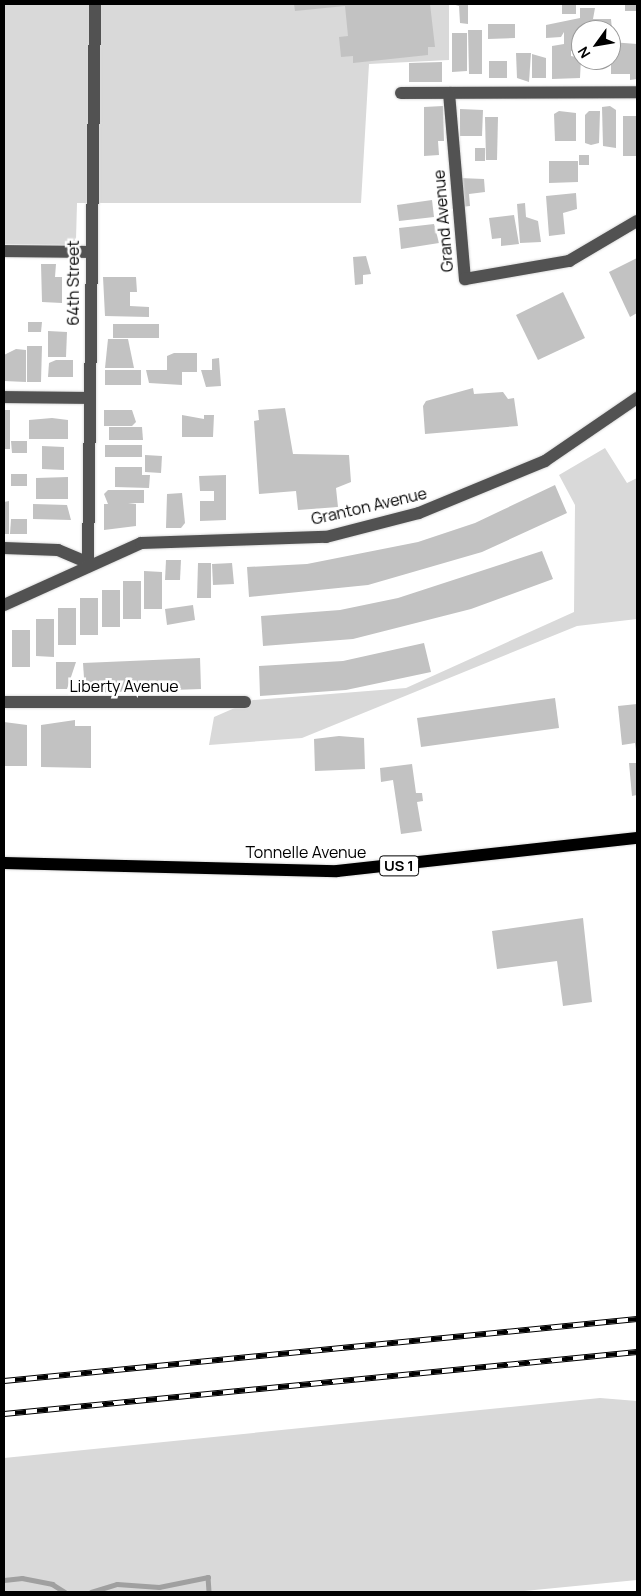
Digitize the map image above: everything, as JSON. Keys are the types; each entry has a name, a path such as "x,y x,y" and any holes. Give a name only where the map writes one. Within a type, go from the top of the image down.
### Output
{"main road":[{"name":"Tonnelle Avenue","path":"4,863 337,871 637,838"}],"street":[{"name":"64th Street","path":"88,564 89,252 95,4"},
{"path":"401,93 637,92"},
{"name":"Grand Avenue","path":"448,93 465,280 569,261 637,221"},
{"path":"4,251 89,252"},
{"path":"4,397 88,398"},
{"name":"Granton Avenue","path":"4,605 88,564 141,544 326,537 419,514 545,461 637,398"},
{"path":"4,548 58,550 88,564"},
{"name":"Liberty Avenue","path":"4,702 245,702"}],"shaded area":[{"path":"4,4 449,4 449,60 369,64 361,203 77,203 76,240 69,245 4,244"},
{"path":"605,448 627,483 637,478 637,619 577,626 302,738 209,745 214,717 253,700 406,688 574,612 575,505 559,475"},
{"path":"600,1398 637,1401 637,1580 514,1592 4,1592 4,1458"}],"building":[{"path":"294,4 430,4 435,47 428,47 428,55 353,63 353,56 341,57 339,37 348,36 345,6 295,11"},
{"path":"452,4 468,4 468,24 460,23 459,6"},
{"path":"562,4 576,4 576,14 562,14"},
{"path":"625,4 637,4 637,11 625,11"},
{"path":"580,8 595,8 593,19 611,20 571,20 571,70 580,70 580,78 552,79 552,46 564,44 564,32 561,37 546,38 546,25 580,18"},
{"path":"488,24 515,24 515,38 488,39"},
{"path":"468,30 482,30 482,74 469,74"},
{"path":"452,33 467,33 467,71 452,72"},
{"path":"621,43 637,44 637,79 630,80 630,74 611,74 611,70 621,70"},
{"path":"516,53 531,53 529,82 517,78"},
{"path":"532,54 546,58 546,78 532,78"},
{"path":"489,61 507,61 507,78 489,78"},
{"path":"442,62 442,82 409,82 409,63"},
{"path":"443,106 444,141 438,141 439,155 424,156 424,107"},
{"path":"610,106 616,110 616,148 603,146 602,107"},
{"path":"460,109 483,110 482,136 460,136"},
{"path":"559,111 576,113 576,141 555,141 554,114"},
{"path":"589,111 600,111 599,143 591,145 585,143 585,115"},
{"path":"623,116 637,116 637,156 623,156"},
{"path":"485,117 498,117 497,160 486,160"},
{"path":"475,148 485,148 485,161 475,161"},
{"path":"579,155 589,155 589,165 579,165"},
{"path":"549,161 578,161 578,182 549,183"},
{"path":"459,178 484,179 485,192 469,194 470,206 461,207"},
{"path":"576,193 577,209 563,213 565,234 549,236 546,196"},
{"path":"432,200 434,217 399,221 397,205"},
{"path":"525,203 526,217 538,221 541,242 520,243 517,204"},
{"path":"514,215 519,244 501,246 501,238 492,239 489,218"},
{"path":"434,224 439,243 401,249 399,228"},
{"path":"366,256 371,274 363,275 363,284 355,285 353,257"},
{"path":"637,258 637,313 630,317 609,272"},
{"path":"41,264 56,264 55,277 62,277 62,303 42,302"},
{"path":"103,277 136,277 137,292 130,292 130,306 149,307 149,317 105,316"},
{"path":"563,292 585,338 538,360 516,315"},
{"path":"28,322 42,322 41,332 28,332"},
{"path":"113,324 159,324 159,338 113,338"},
{"path":"48,331 67,332 66,357 48,357"},
{"path":"108,339 128,339 134,368 105,368"},
{"path":"27,346 42,346 41,382 27,382"},
{"path":"16,349 26,350 26,382 4,381 4,355"},
{"path":"174,353 197,353 197,372 182,372 182,385 149,383 146,370 167,370 167,356"},
{"path":"219,358 221,386 206,387 201,370 212,370 212,359"},
{"path":"56,360 73,360 73,377 48,377 49,363"},
{"path":"105,370 141,370 141,385 105,385"},
{"path":"473,388 474,394 503,392 508,399 514,398 518,426 425,434 423,406 426,401"},
{"path":"285,408 293,454 349,455 351,482 336,488 338,507 298,510 296,491 259,494 254,421 259,420 258,410"},
{"path":"4,410 10,410 10,449 4,449"},
{"path":"104,410 132,410 136,422 132,426 104,426"},
{"path":"182,415 204,419 204,415 214,415 213,437 182,437"},
{"path":"52,418 68,420 68,439 29,439 29,420"},
{"path":"109,427 142,427 143,440 109,440"},
{"path":"11,441 27,441 27,453 12,453"},
{"path":"105,445 142,445 142,457 105,457"},
{"path":"42,446 64,447 64,470 42,469"},
{"path":"145,455 162,456 161,473 145,472"},
{"path":"115,467 142,467 142,475 150,475 149,488 115,487"},
{"path":"11,474 27,474 27,486 11,486"},
{"path":"226,475 226,520 200,521 200,501 214,501 214,491 200,491 199,476"},
{"path":"68,477 68,499 36,499 36,478"},
{"path":"555,485 567,513 482,552 368,585 249,597 247,567 307,564 418,542 475,523"},
{"path":"108,490 144,490 144,503 128,503 136,504 136,526 104,530 104,504 108,504 104,494"},
{"path":"182,493 185,523 181,528 166,528 167,494"},
{"path":"9,501 9,534 4,534 4,502"},
{"path":"33,504 67,505 71,520 33,519"},
{"path":"11,519 27,519 27,534 10,534"},
{"path":"542,551 553,579 471,609 353,639 263,646 261,616 340,610 398,598"},
{"path":"166,560 181,560 180,580 165,580"},
{"path":"198,563 211,563 211,598 197,598"},
{"path":"232,563 234,584 213,585 212,564"},
{"path":"144,571 162,572 162,609 144,609"},
{"path":"123,581 141,581 141,619 123,619"},
{"path":"102,590 120,590 120,627 102,627"},
{"path":"80,598 98,598 98,635 80,635"},
{"path":"193,605 195,620 167,625 165,609"},
{"path":"58,608 76,608 76,645 58,645"},
{"path":"36,619 54,619 54,657 36,656"},
{"path":"12,630 30,630 30,667 12,667"},
{"path":"424,643 431,672 346,690 260,696 259,666 343,661"},
{"path":"200,658 201,689 85,693 83,663"},
{"path":"56,662 76,662 67,689 56,689"},
{"path":"555,698 559,728 421,747 417,718"},
{"path":"637,704 636,750 635,743 622,745 618,706"},
{"path":"75,720 75,726 91,726 91,768 41,767 41,725"},
{"path":"4,722 27,725 27,766 4,766"},
{"path":"339,736 364,738 365,769 315,771 314,739"},
{"path":"629,763 637,763 637,795 632,796"},
{"path":"412,764 416,793 422,793 423,801 417,802 422,831 401,834 393,780 381,782 380,768"},
{"path":"583,918 592,1002 563,1006 557,961 497,969 492,931"}],"waterway":[{"path":"91,1592 117,1584 159,1587 208,1577 209,1592"},
{"path":"4,1580 22,1578 52,1584 65,1592"}],"railway":[{"path":"4,1381 637,1319"},
{"path":"4,1414 637,1352"}]}
